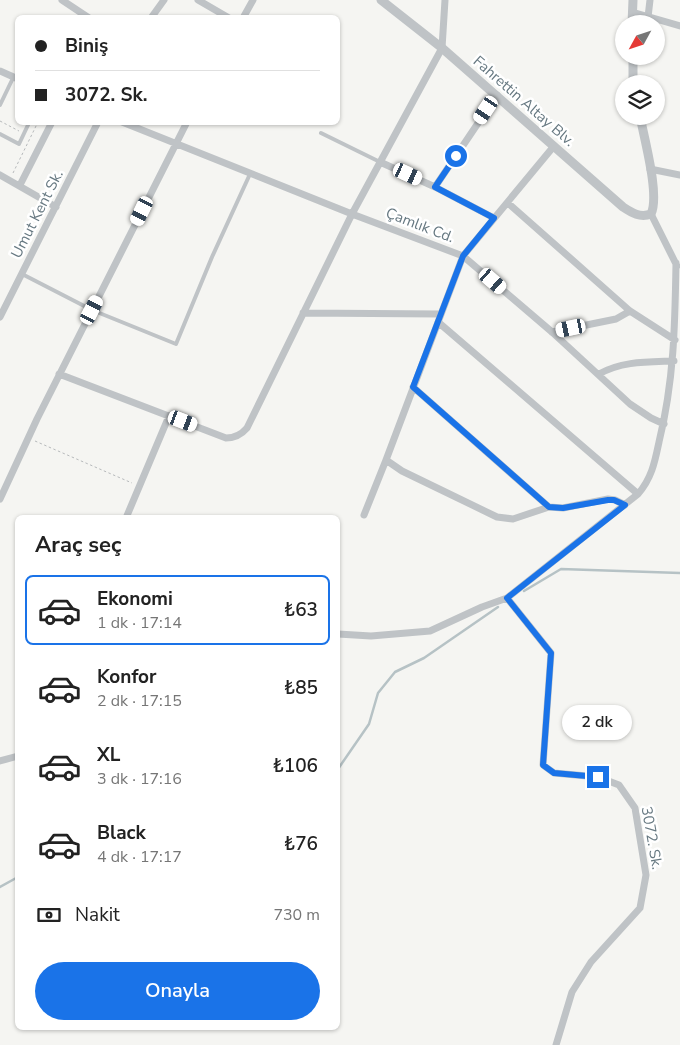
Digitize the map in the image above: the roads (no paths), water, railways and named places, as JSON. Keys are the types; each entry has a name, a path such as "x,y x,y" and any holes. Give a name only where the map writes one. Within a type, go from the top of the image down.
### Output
{"street":[{"path":"62,0 84,15"},
{"path":"153,15 164,0"},
{"path":"198,0 224,15"},
{"path":"245,15 253,0"},
{"name":"Fahrettin Altay Blv.","path":"381,0 442,48 497,95 622,207 640,216 651,214"},
{"path":"59,374 226,438 232,438 242,433 247,428 352,214 442,48 444,0"},
{"path":"633,0 632,12 642,15"},
{"path":"648,15 650,0"},
{"path":"665,22 680,26"},
{"path":"0,71 15,78"},
{"path":"435,187 497,95"},
{"path":"20,185 50,125"},
{"name":"Umut Kent Sk.","path":"0,317 97,125"},
{"name":"Çamlık Cd.","path":"129,125 250,174 463,256 552,332 630,404 664,424"},
{"path":"0,499 59,374 186,125"},
{"path":"642,125 654,192 654,207 651,214 680,274"},
{"path":"364,515 463,256 554,146"},
{"path":"380,162 435,187 494,218"},
{"path":"650,169 680,175"},
{"path":"0,175 56,207"},
{"path":"508,203 630,311 675,340"},
{"path":"340,634 371,636 430,631 482,607 507,598 638,494 652,474 664,424 674,361 676,263"},
{"path":"552,332 616,319 630,311"},
{"path":"304,313 440,314"},
{"path":"438,322 638,494"},
{"path":"599,374 616,366 630,363 674,361"},
{"path":"413,387 549,507"},
{"path":"127,515 169,416"},
{"path":"386,460 402,471 497,517 520,518 549,507 563,508 608,500 614,500 625,505"},
{"name":"3072. Sk.","path":"507,598 551,653 543,765 554,773 598,777 619,785 635,808 646,875 640,908 591,962 572,992 556,1045"},
{"path":"0,761 15,757"}],"lane":[{"path":"0,105 15,78"},
{"path":"0,134 19,144 28,125"},
{"path":"322,133 380,162"},
{"path":"22,274 92,310 176,344 212,257 250,174"}],"waterway":[{"path":"524,591 561,569 680,573"},
{"path":"340,766 369,724 378,693 395,672 424,658 498,607"},
{"path":"0,887 15,879"}]}
